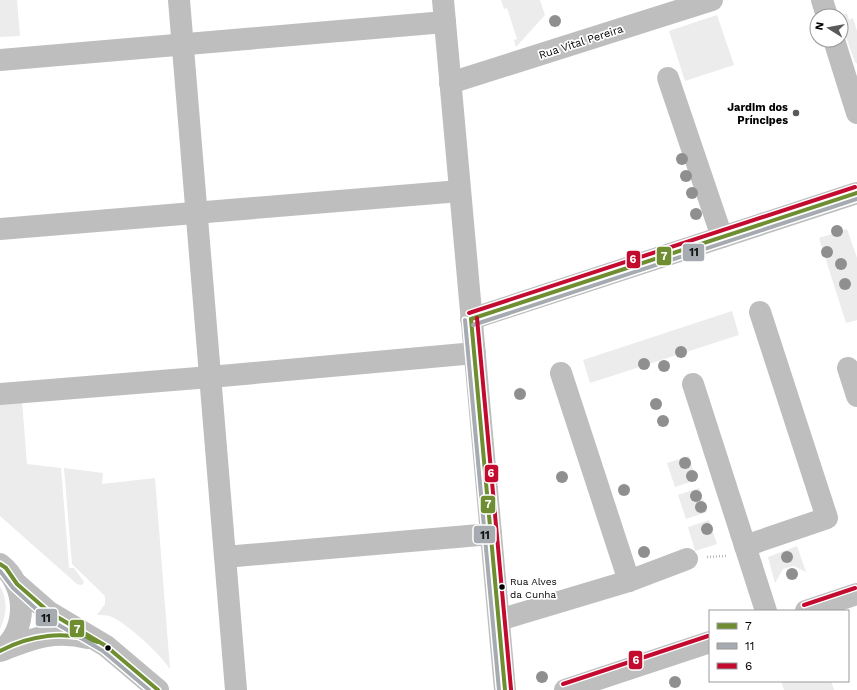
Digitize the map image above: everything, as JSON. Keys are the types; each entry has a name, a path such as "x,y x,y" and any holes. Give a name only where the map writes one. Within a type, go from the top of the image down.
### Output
{"street":[{"path":"179,0 236,690"},
{"path":"443,0 505,690"},
{"name":"Rua Vital Pereira","path":"450,83 712,0"},
{"path":"0,60 445,22"},
{"path":"837,48 857,113"},
{"path":"668,78 722,237"},
{"path":"0,229 460,191"},
{"path":"472,319 857,193"},
{"path":"745,546 827,518 760,312"},
{"path":"0,394 475,353"},
{"path":"848,368 857,396"},
{"path":"562,373 629,581"},
{"path":"693,384 766,610"},
{"path":"225,557 491,534"},
{"path":"498,620 629,581 687,559"},
{"path":"0,564 6,568 17,584 50,612 106,646 158,690"},
{"path":"1,650 14,636 20,619 21,601 17,584"},
{"path":"809,610 857,594"},
{"path":"1,650 27,640 51,634 79,636 91,639 106,646"},
{"path":"565,690 709,642"}],"path":[{"path":"687,559 737,554 745,546"}],"shaded area":[{"path":"0,0 17,0 20,36 0,37"},
{"path":"501,0 540,0 545,15 516,47 514,40 517,39 507,8 504,9"},
{"path":"717,15 734,65 685,81 669,31"},
{"path":"853,18 857,31 857,64 849,45 849,20"},
{"path":"847,229 857,258 857,320 846,323 819,238"},
{"path":"732,311 739,335 590,383 583,360"},
{"path":"22,401 27,464 61,468 69,568 74,568 84,582 81,585 77,584 0,516 0,403"},
{"path":"689,456 696,480 675,487 667,463"},
{"path":"64,468 103,473 102,484 155,478 170,669 152,648 127,626 110,616 97,615 105,604 105,596 72,564"},
{"path":"699,488 707,512 686,519 678,495"},
{"path":"709,520 717,544 695,551 688,527"},
{"path":"797,546 806,572 794,566 783,569 775,583 768,557"},
{"path":"0,586 3,592 6,608 0,629"},
{"path":"781,682 831,682 834,690 784,690"}],"transit line":[{"name":"6","path":"469,313 855,187"},
{"name":"7","path":"471,319 857,193"},
{"name":"11","path":"473,325 857,199"},
{"name":"6","path":"477,318 511,689"},
{"name":"7","path":"471,319 505,690"},
{"name":"11","path":"465,320 499,690"},
{"name":"7","path":"0,564 6,568 17,584 49,612 106,646 158,690"},
{"name":"11","path":"0,571 13,588 45,617 103,651 149,690"},
{"name":"6","path":"804,605 855,588"},
{"name":"7","path":"0,651 23,641 48,636 73,636 97,642"},
{"name":"6","path":"563,684 708,636"}],"place":[{"name":"Jardim dos Príncipes","path":"796,113"},
{"name":"Rua Alves da Cunha","path":"502,587"}]}
